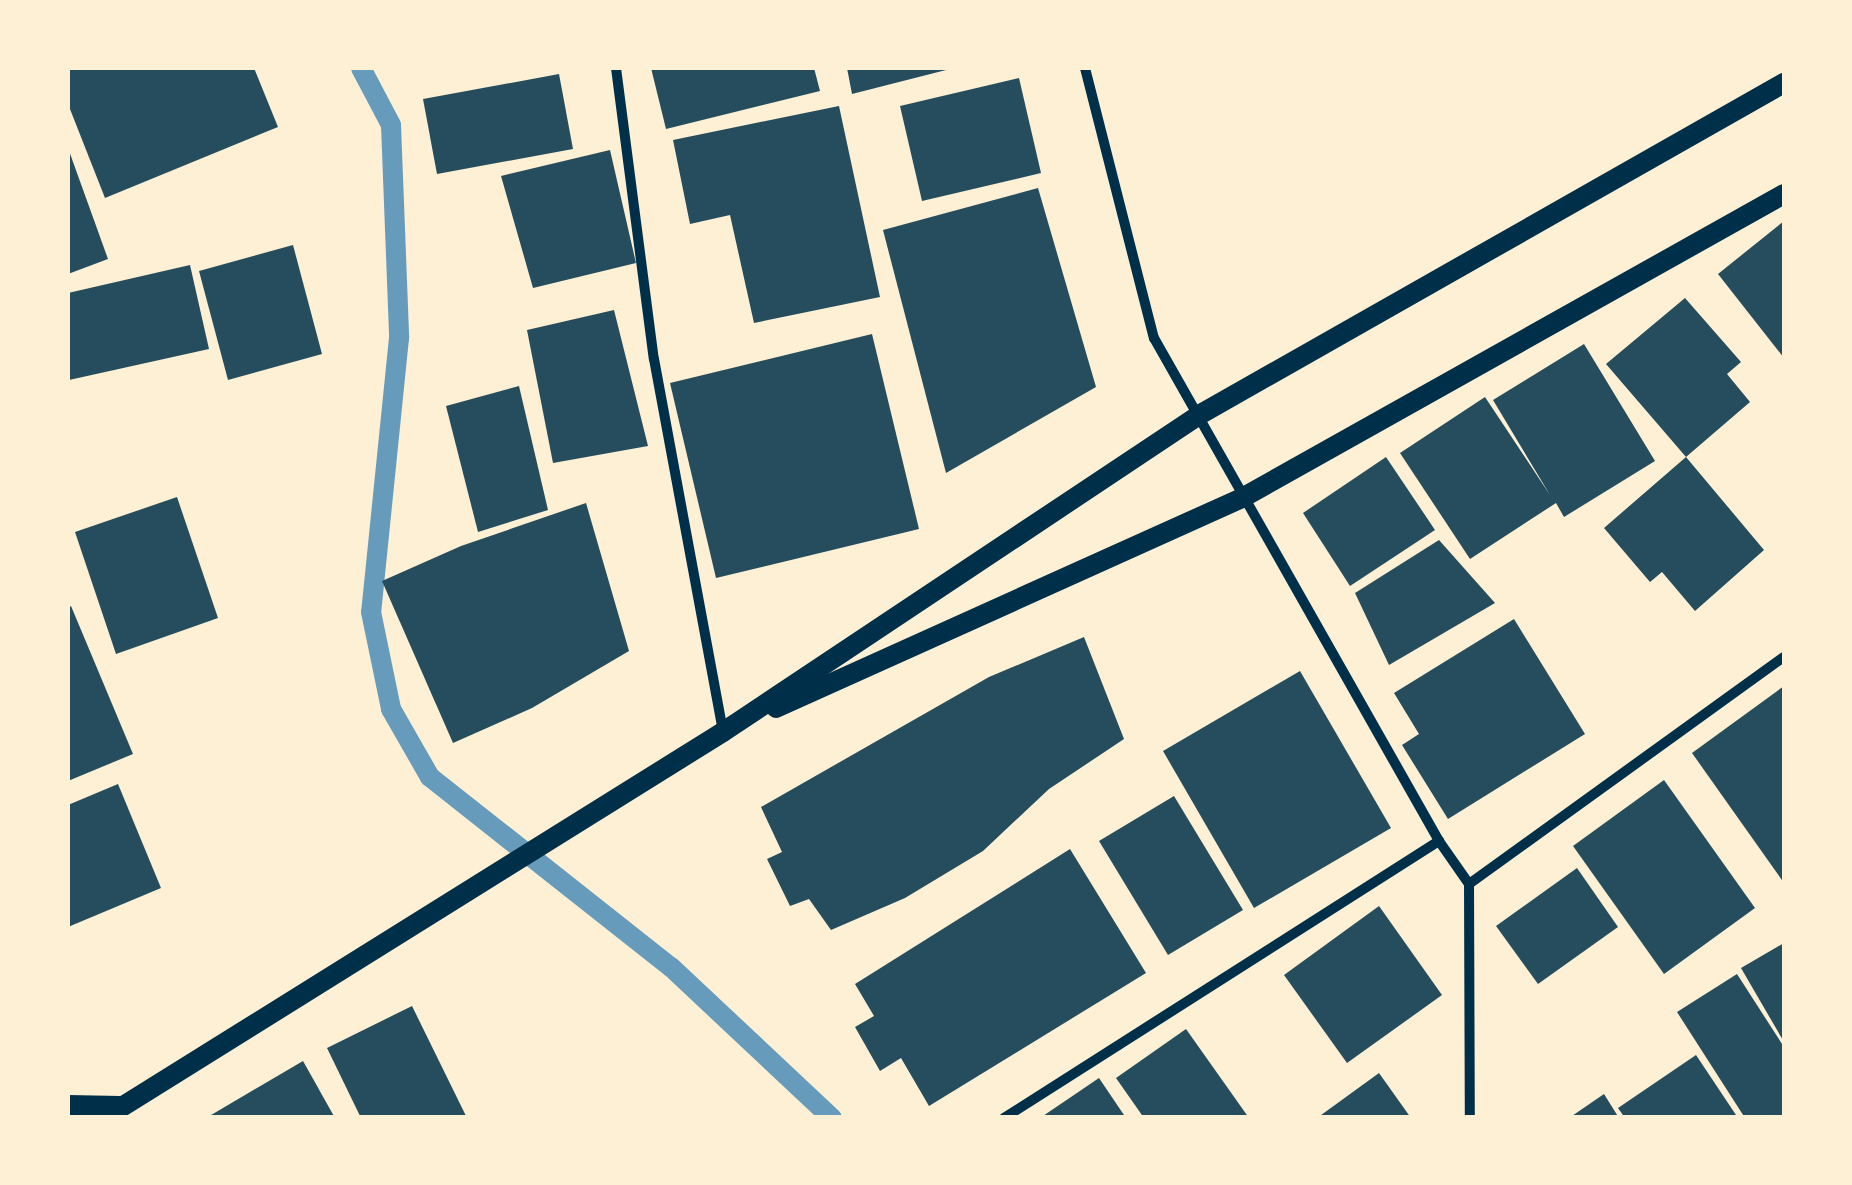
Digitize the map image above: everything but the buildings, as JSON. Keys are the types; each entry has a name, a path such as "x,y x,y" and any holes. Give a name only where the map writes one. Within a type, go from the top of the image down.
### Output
{"main road":[{"path":"68,1105 113,1112 723,732 1199,416 1784,83"},
{"path":"723,732 1242,498 1784,194"}],"street":[{"path":"616,68 654,359 723,732"},
{"path":"1086,68 1154,338 1438,842 1469,884 1470,1118"},
{"path":"1469,884 1784,657"},
{"path":"1004,1118 1438,842"}],"waterway":[{"path":"361,68 391,125 399,338 371,612 391,709 430,777 671,967 832,1118"}]}
